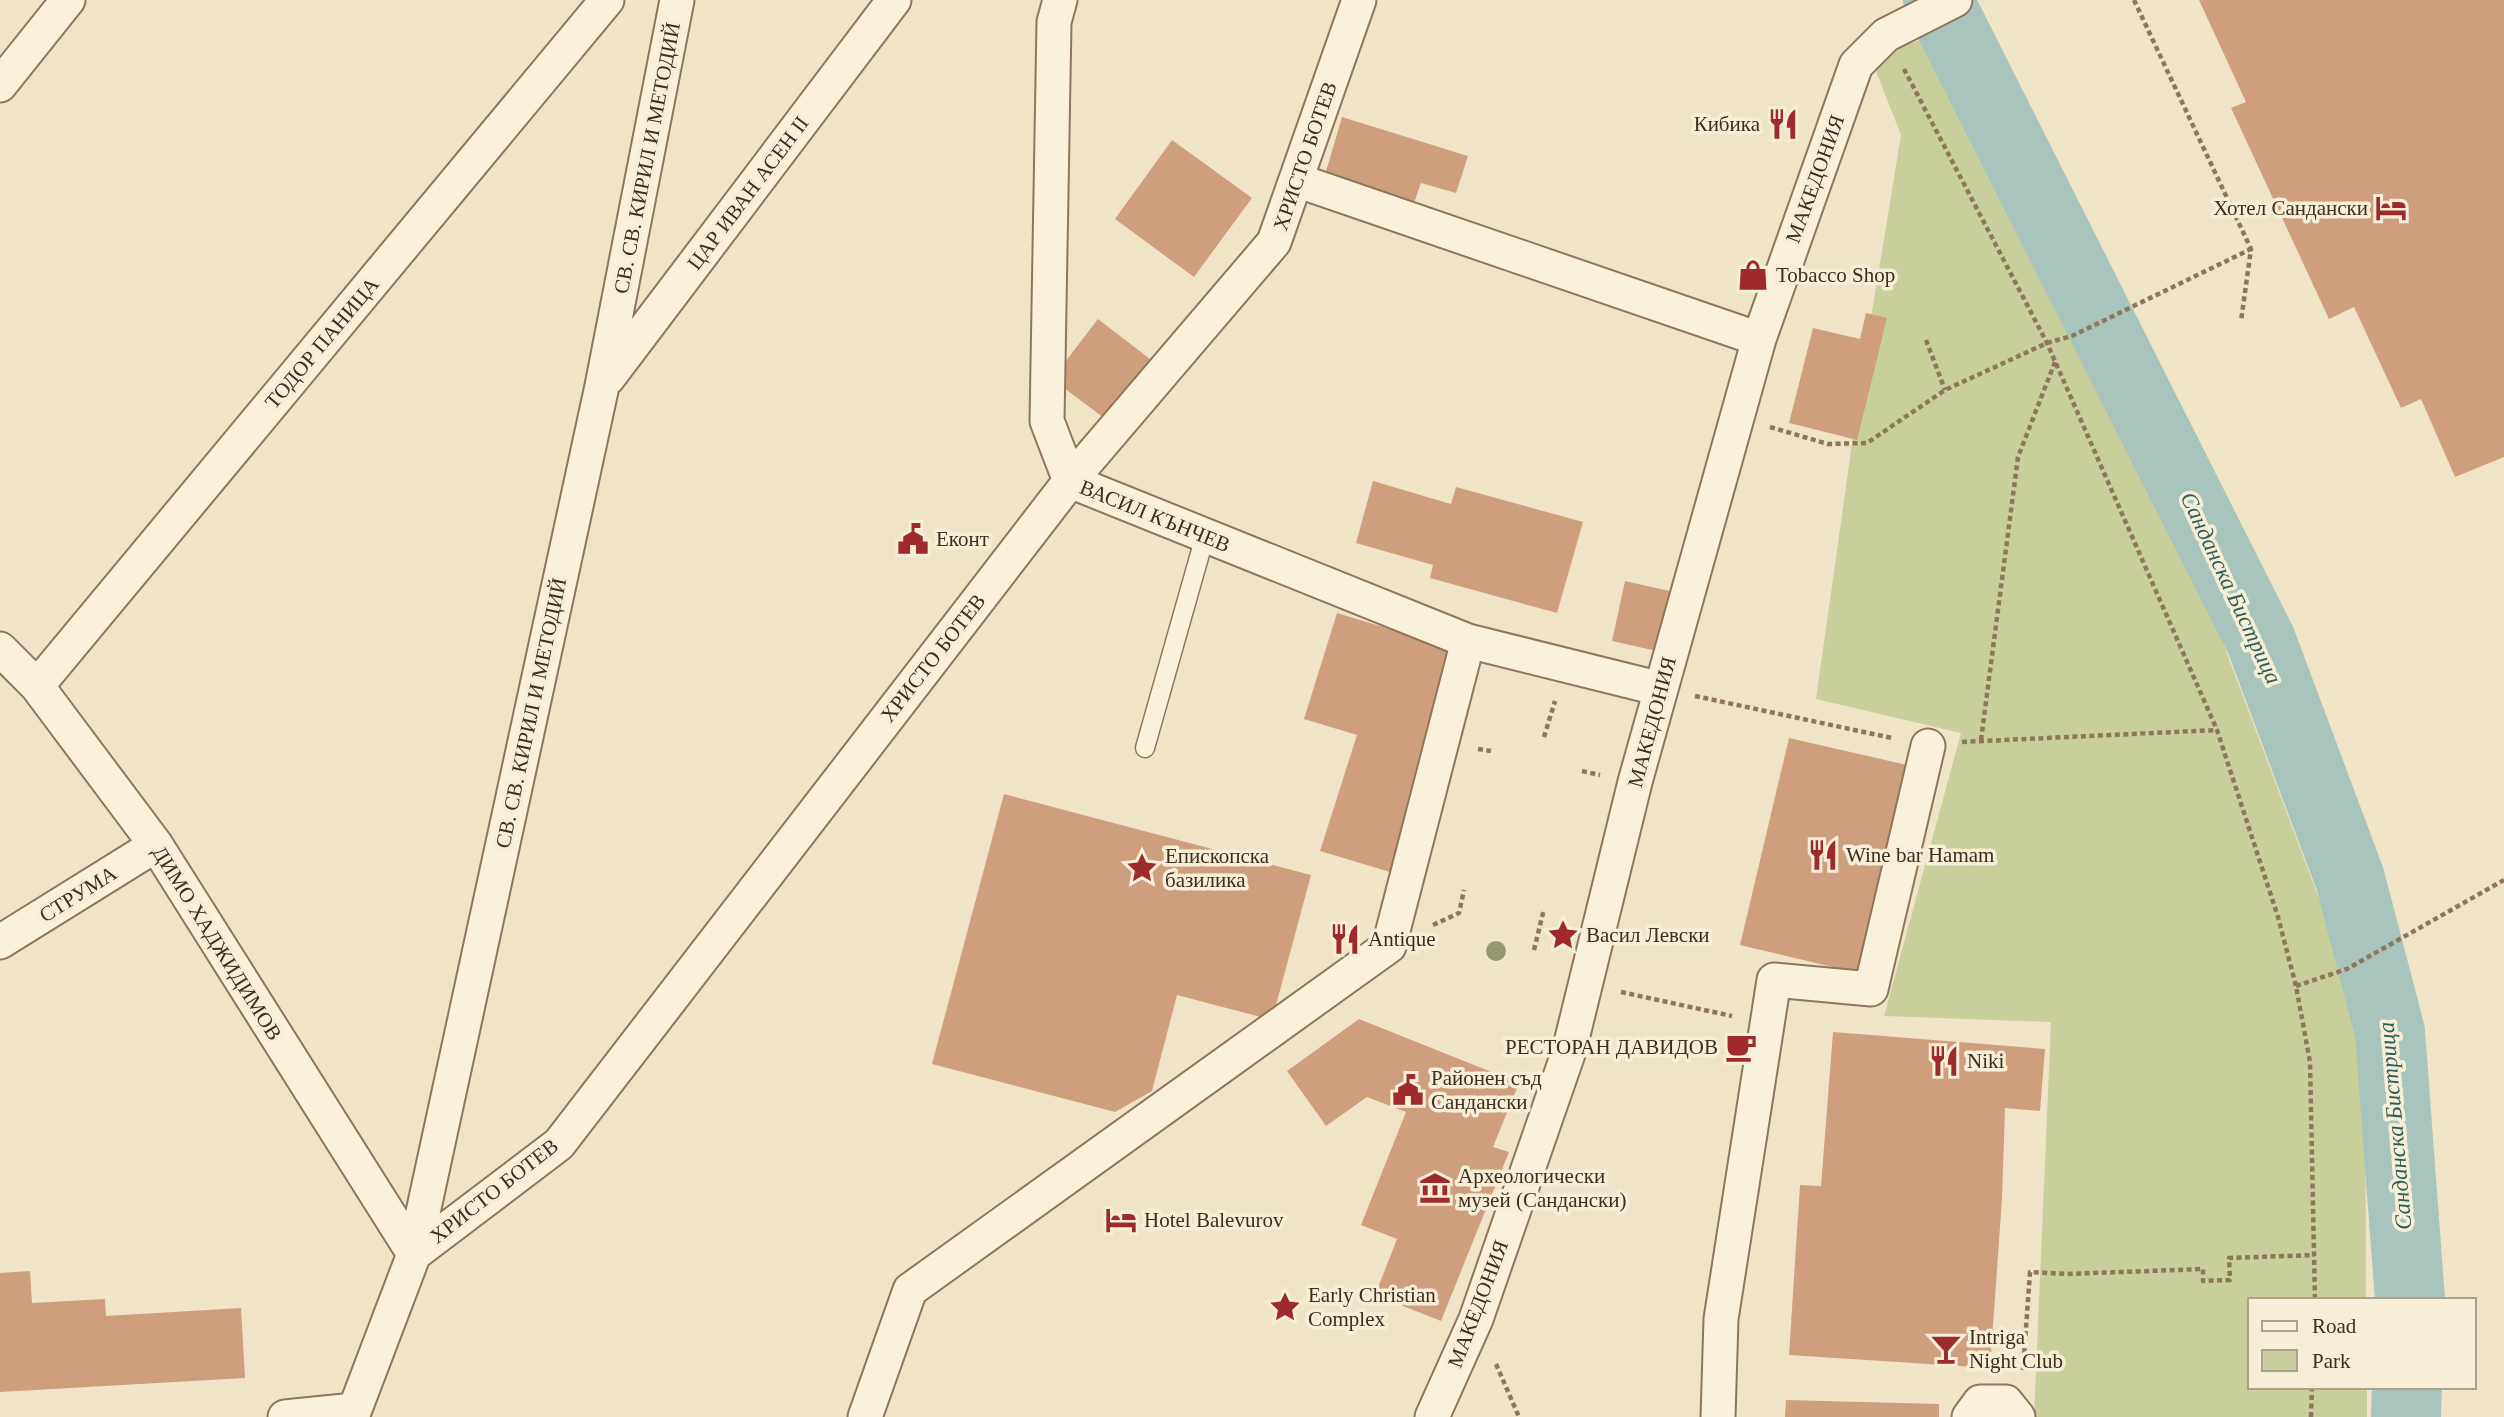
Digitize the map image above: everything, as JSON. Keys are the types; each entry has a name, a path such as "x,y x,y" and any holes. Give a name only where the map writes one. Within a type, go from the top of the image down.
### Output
{"street":[{"path":"0,85 68,0"},
{"name":"ТОДОР ПАНИЦА","path":"37,686 607,0"},
{"name":"СВ. СВ. КИРИЛ И МЕТОДИЙ","path":"353,1414 414,1254 602,386 677,0"},
{"name":"ЦАР ИВАН АСЕН II","path":"602,386 894,0"},
{"name":"ВАСИЛ КЪНЧЕВ","path":"1060,0 1054,22 1046,421 1070,481 1468,641 1661,689"},
{"name":"ХРИСТО БОТЕВ","path":"414,1254 559,1144 1070,481 1274,242 1360,0"},
{"name":"МАКЕДОНИЯ","path":"1432,1417 1476,1319 1569,1051 1635,782 1759,339 1856,65 1886,35 1955,0"},
{"path":"1296,180 1759,339"},
{"path":"865,1417 910,1290 1390,946 1468,641"},
{"name":"ДИМО ХАДЖИДИМОВ","path":"0,649 37,686 156,845 414,1254"},
{"path":"1718,1417 1721,1319 1774,980 1871,989 1928,746"},
{"name":"СТРУМА","path":"0,942 156,845"},
{"path":"1969,1417 1980,1402 2006,1402 2018,1417"},
{"path":"285,1417 353,1414"}],"lane":[{"path":"1144,748 1205,536"}],"path":[{"path":"2134,0 2251,249 2241,321"},
{"path":"1886,35 2047,342 2217,730 2278,917 2297,986 2310,1062 2315,1298"},
{"path":"1737,416 1828,444 1867,443 1945,390 2047,342 2072,336 2251,249"},
{"path":"1926,340 1945,390"},
{"path":"1981,740 2018,457 2055,361"},
{"path":"2297,986 2347,969 2504,880"},
{"path":"1534,950 1544,909"},
{"path":"1586,985 1767,1024"},
{"path":"2023,1378 2029,1272 2067,1275 2203,1269 2203,1281 2230,1280 2229,1258 2314,1255"},
{"path":"2311,1417 2312,1389"}],"green space":[{"path":"1936,35 2146,438 2365,1021 2366,1298 2248,1298 2248,1389 2367,1389 2367,1417 2034,1417 2051,1022 1884,1016 1961,733 1816,699 1862,373 1901,135 1870,56"}],"building":[{"name":"Хотел Сандански","path":"2199,0 2504,0 2504,457 2455,477 2421,399 2401,408 2354,307 2329,319 2231,108 2246,102"},
{"path":"1342,117 1468,156 1456,193 1421,183 1414,203 1325,175"},
{"path":"1172,140 1252,198 1194,277 1115,219"},
{"path":"1866,313 1887,318 1857,440 1789,423 1813,328 1860,339"},
{"path":"1098,319 1150,359 1104,418 1052,379"},
{"path":"1373,481 1451,504 1456,487 1583,522 1557,613 1430,578 1433,565 1356,543"},
{"path":"1625,581 1674,592 1661,652 1612,641"},
{"path":"1337,613 1459,650 1390,872 1320,851 1357,735 1304,719"},
{"name":"Wine bar Hamam","path":"1789,738 1907,765 1858,973 1740,945"},
{"path":"1004,794 1311,875 1272,1020 1177,995 1152,1091 1115,1112 932,1064"},
{"path":"1359,1019 1519,1083 1493,1147 1509,1152 1441,1321 1375,1295 1397,1239 1361,1225 1406,1112 1367,1097 1326,1126 1287,1071"},
{"path":"1833,1032 2045,1049 2040,1111 2005,1108 2002,1199 1990,1368 1789,1355 1800,1185 1821,1186"},
{"path":"30,1271 32,1303 105,1299 106,1316 241,1308 245,1378 0,1392 0,1273"},
{"path":"1786,1400 1939,1404 1939,1417 1785,1417"}],"waterway":[{"name":"Санданска Бистрица","path":"1938,0 2261,641 2350,879 2390,1032 2410,1298"},
{"name":"Санданска Бистрица","path":"2406,1417 2407,1389"}],"place":[{"name":"Кибика","path":"1783,124"},
{"name":"Хотел Сандански","path":"2391,208"},
{"name":"Tobacco Shop","path":"1753,275"},
{"name":"Еконт","path":"913,539"},
{"name":"Wine bar Hamam","path":"1823,855"},
{"name":"Епископска базилика","path":"1142,868"},
{"name":"Васил Левски","path":"1563,935"},
{"name":"Antique","path":"1345,939"},
{"name":"РЕСТОРАН ДАВИДОВ","path":"1741,1047"},
{"name":"Niki","path":"1944,1061"},
{"name":"Районен съд Сандански","path":"1408,1090"},
{"name":"Археологически музей (Сандански)","path":"1435,1188"},
{"name":"Hotel Balevurov","path":"1121,1220"},
{"name":"Early Christian Complex","path":"1285,1307"},
{"name":"Intriga Night Club","path":"1946,1349"}]}
